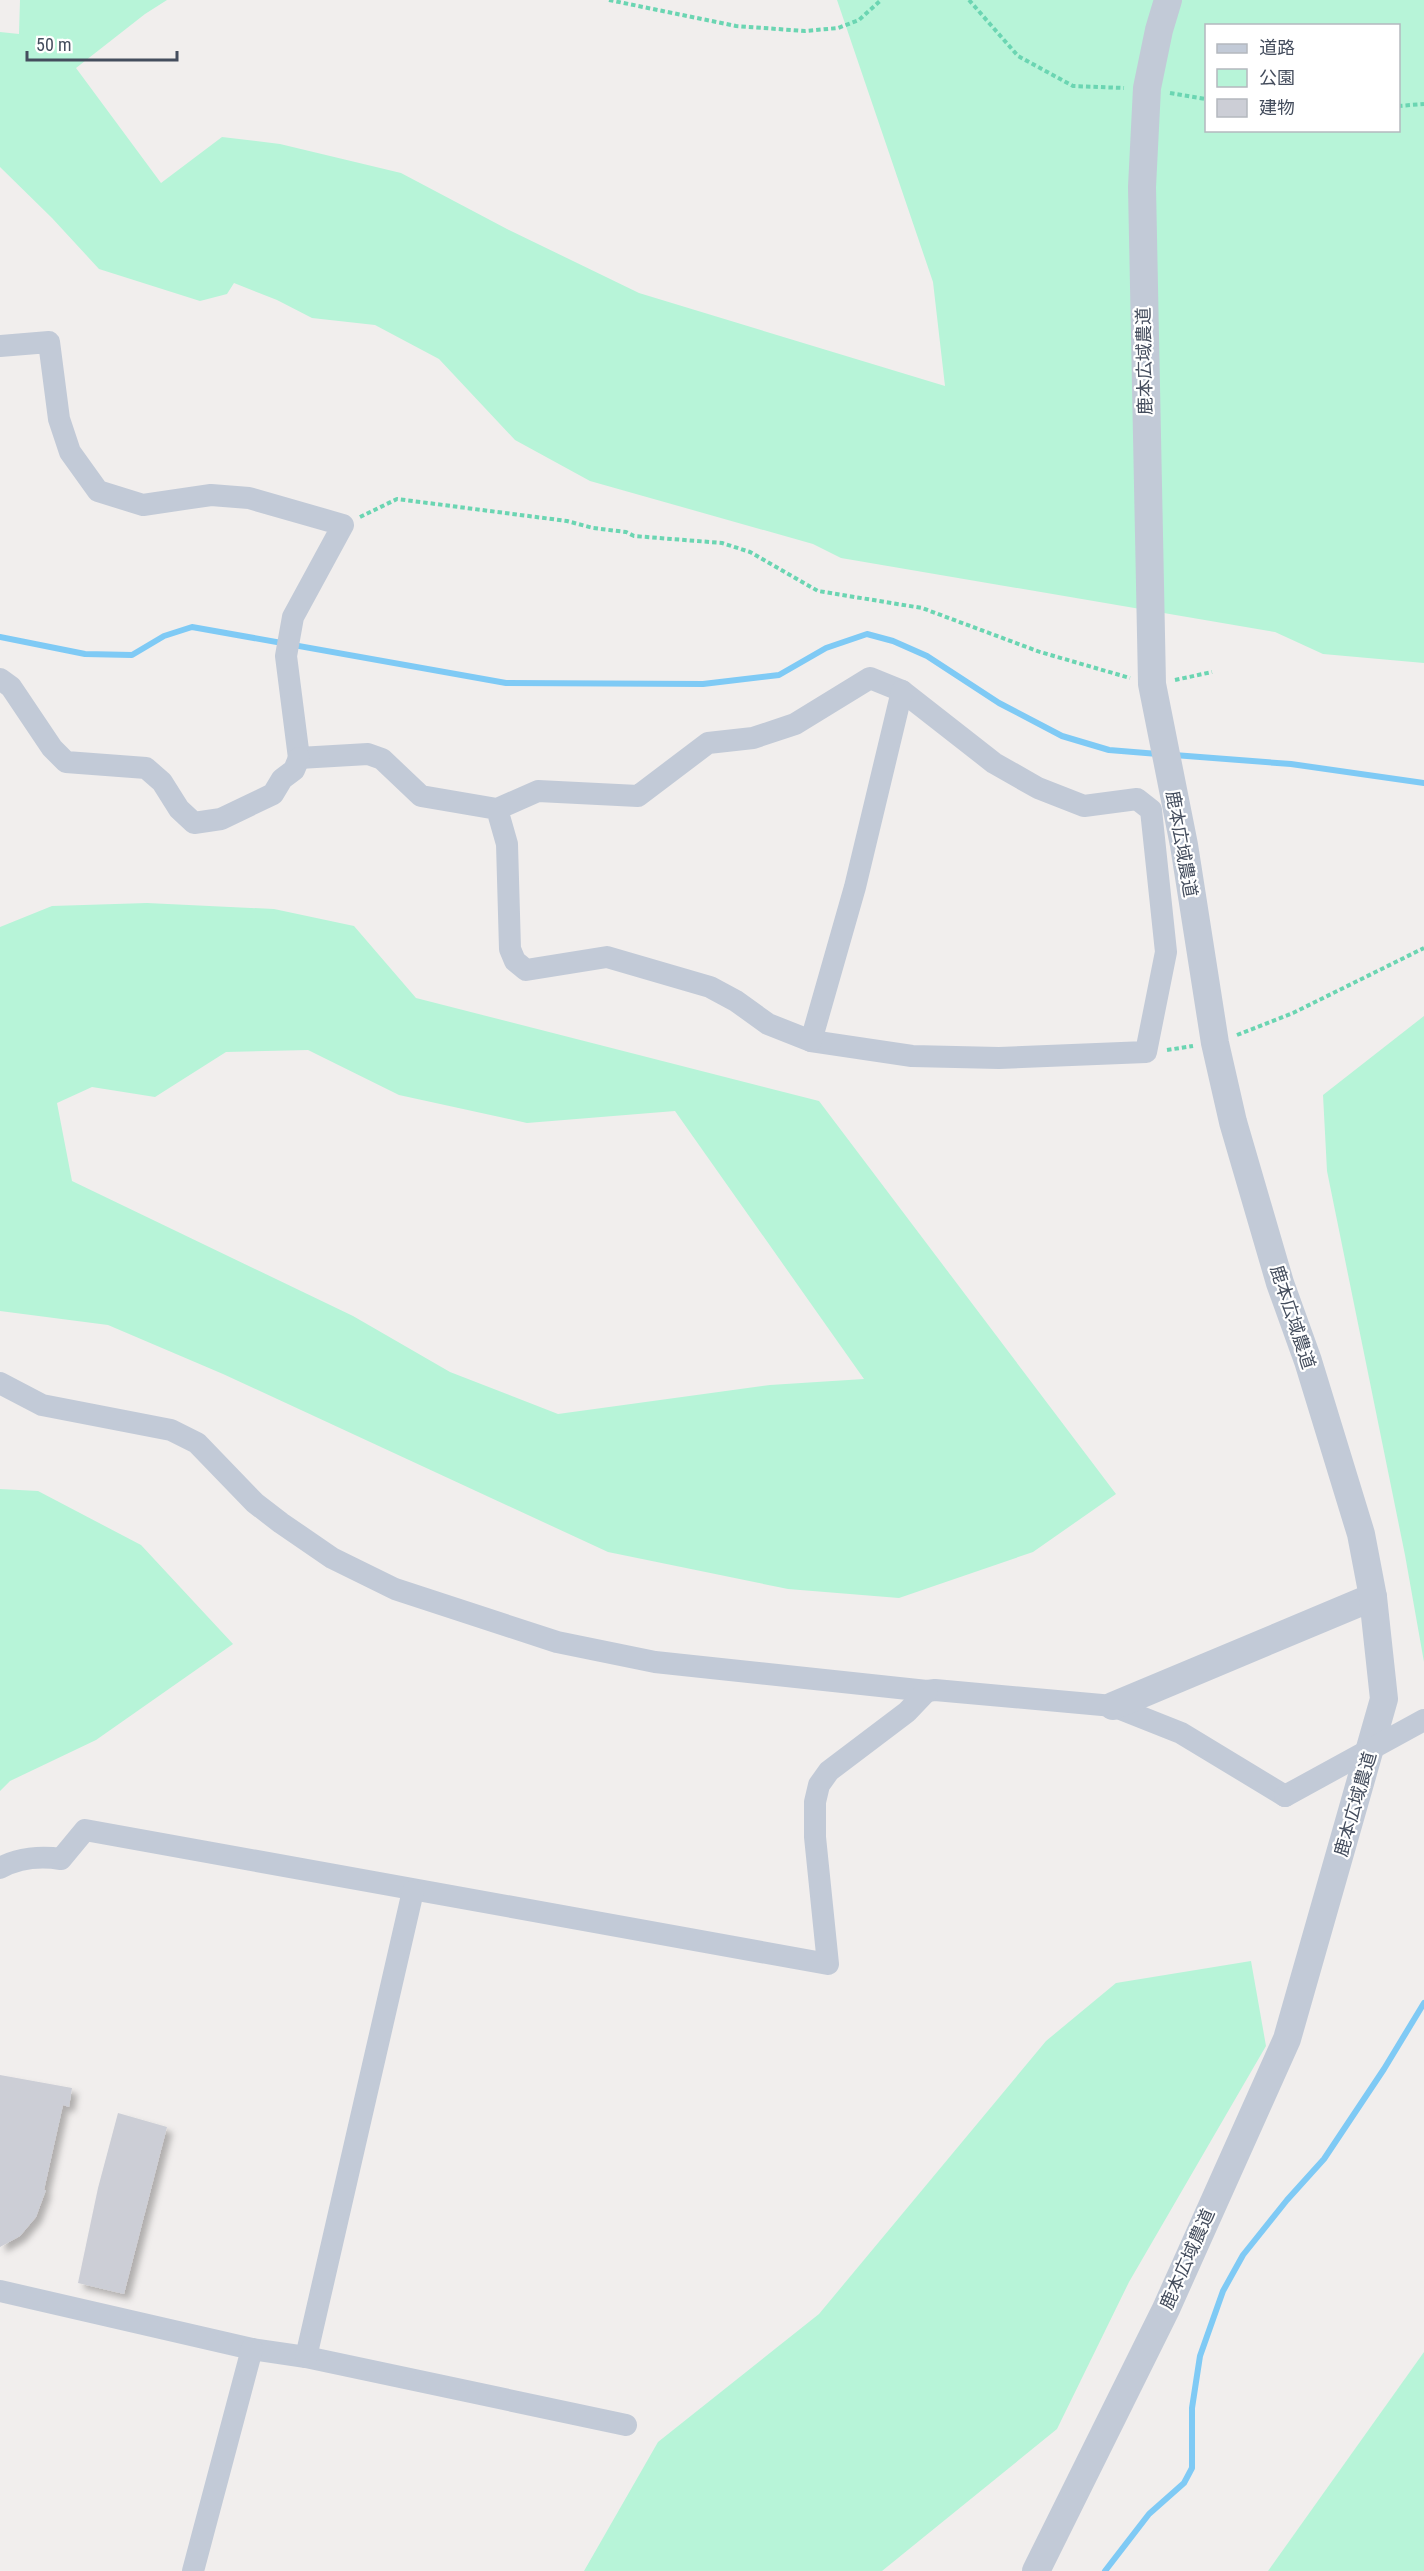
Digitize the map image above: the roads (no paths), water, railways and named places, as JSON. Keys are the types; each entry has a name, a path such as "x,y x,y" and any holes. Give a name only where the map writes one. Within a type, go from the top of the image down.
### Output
{"street":[{"name":"鹿本広域農道","path":"1036,2571 1166,2309 1287,2039 1384,1699 1373,1597 1361,1534 1277,1272 1233,1122 1215,1043 1161,721 1152,684 1142,186 1147,88 1168,0"},
{"path":"0,346 49,342 59,419 70,452 98,491 143,505 211,495 249,498 343,525 293,617 286,657 299,758 294,770 282,779 273,794 221,819 194,824 179,809 162,782 146,768 66,762 52,748 11,687 0,679"},
{"path":"299,758 368,754 382,759 421,796 497,809 538,791 638,796 708,743 753,738 795,724 870,678 902,691 994,763 1038,788 1084,806 1137,799 1151,810 1166,952 1146,1052 999,1058 912,1056 811,1041 768,1024 736,1001 710,987 607,957 526,970 515,961 510,949 507,844 497,809"},
{"path":"811,1041 855,887 902,691"},
{"path":"0,1383 42,1405 171,1430 197,1443 255,1503 332,1558 406,1592 557,1642 655,1662 927,1691 1113,1706 1181,1732 1286,1796 1424,1720"},
{"path":"1113,1706 1373,1597"},
{"path":"0,1868 43,1856 61,1859 85,1830 413,1891 828,1964 815,1837 815,1802 819,1785 829,1771 907,1712 927,1691"},
{"path":"306,2357 413,1891"},
{"path":"0,2291 252,2349 306,2357 626,2425"},
{"path":"194,2571 252,2349"}],"waterway":[{"path":"0,637 85,654 132,655 164,636 192,627 506,683 703,684 779,675 826,648 867,634 893,641 927,656 999,703 1062,736 1109,750 1158,754"},
{"path":"1174,755 1291,764 1424,783"},
{"path":"1105,2571 1149,2514 1184,2483 1192,2468 1192,2408 1200,2356 1223,2291 1243,2255 1287,2200 1324,2159 1384,2069 1424,2003"}]}
